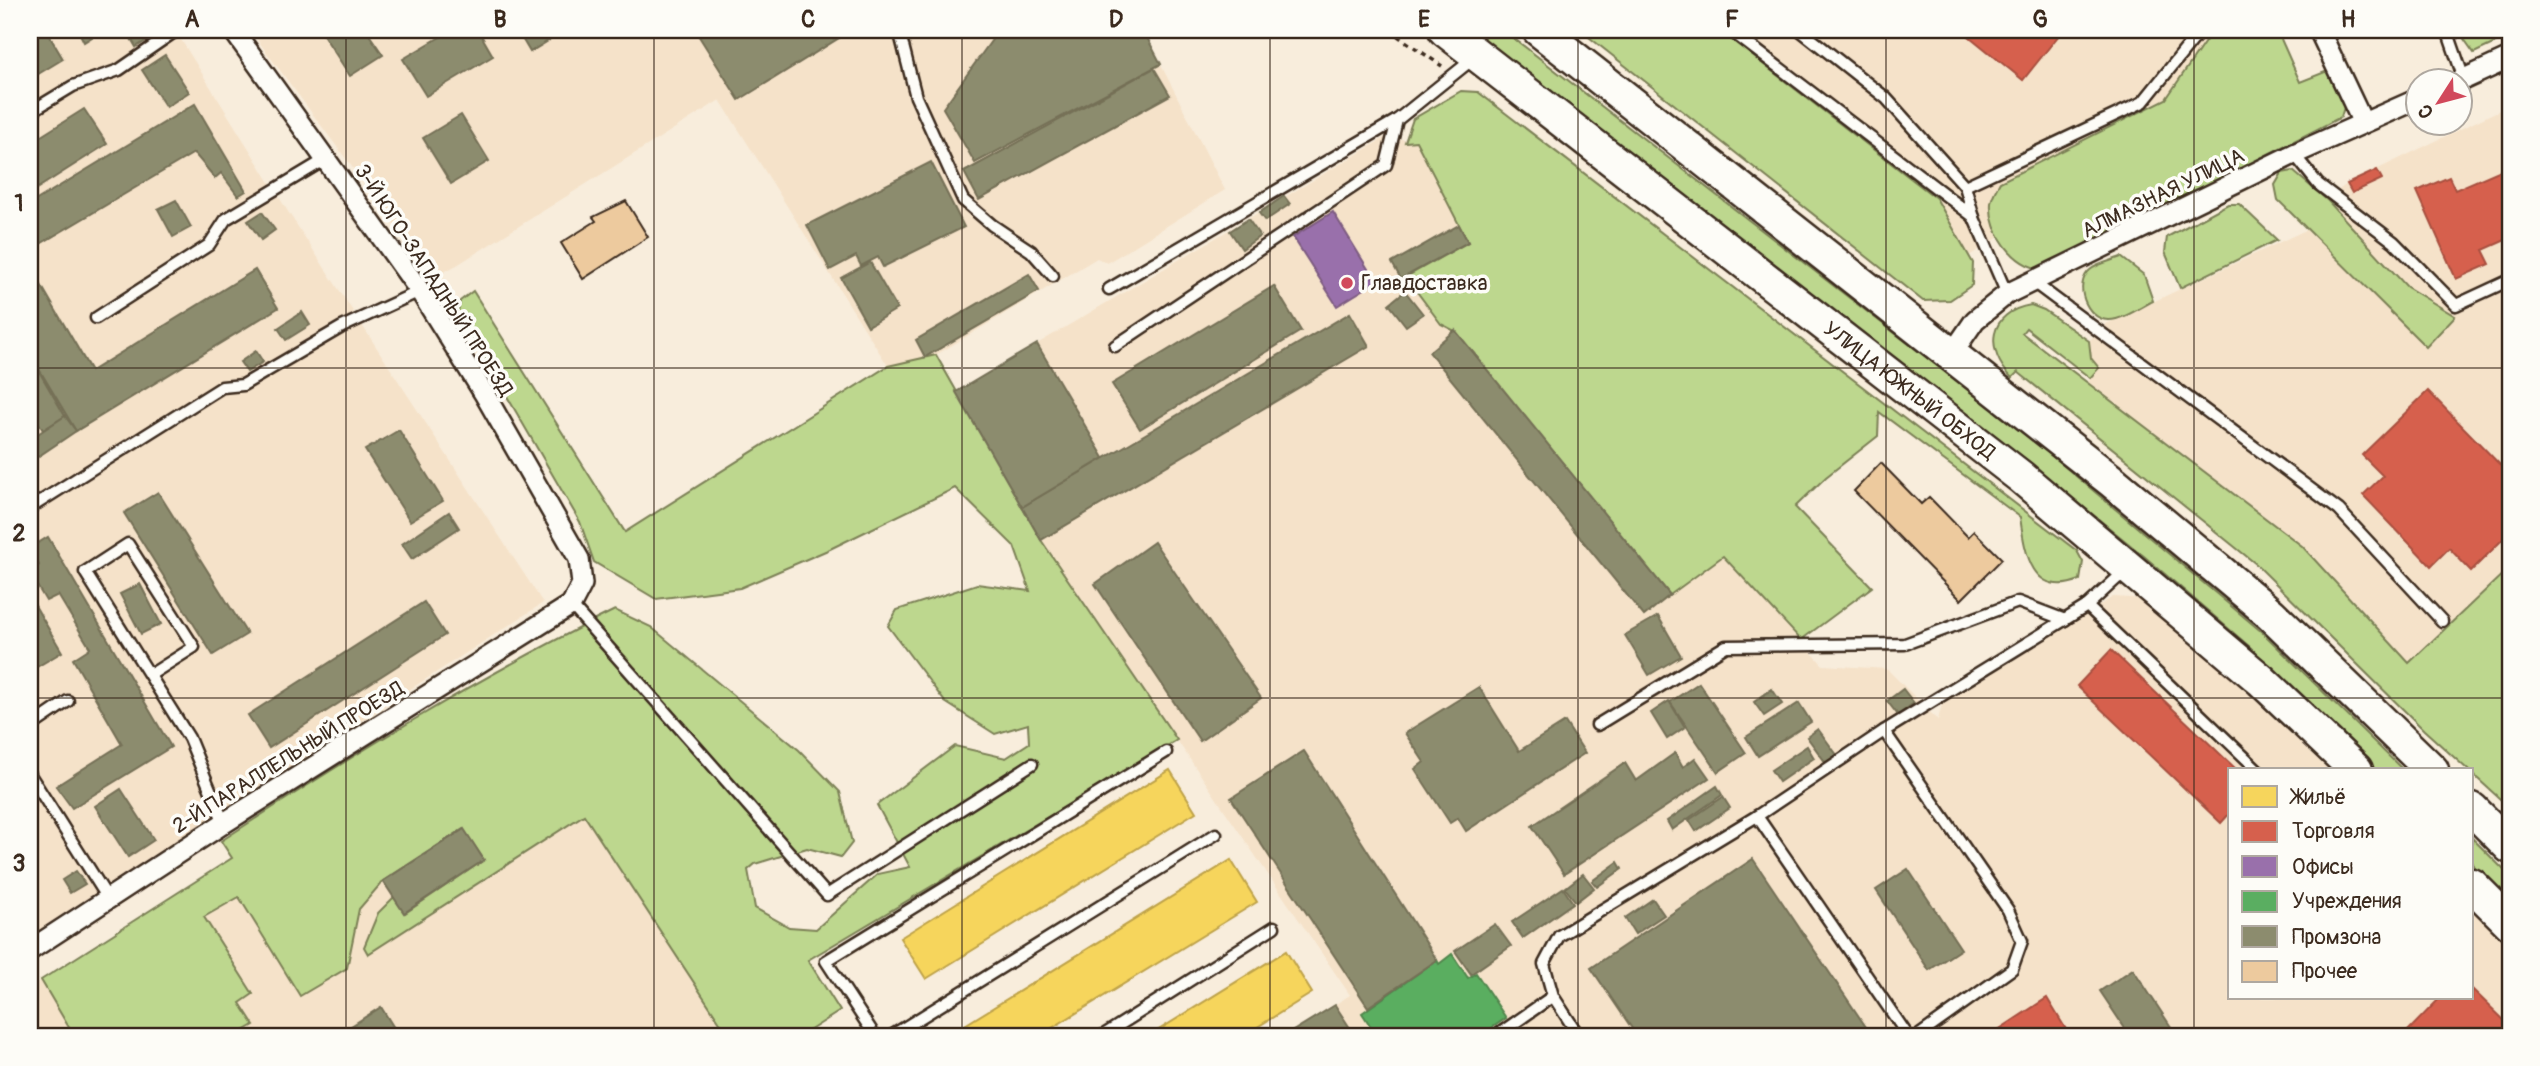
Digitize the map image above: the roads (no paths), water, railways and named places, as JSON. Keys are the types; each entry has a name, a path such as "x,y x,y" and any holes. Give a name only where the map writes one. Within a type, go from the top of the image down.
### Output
{"main road":[{"name":"УЛИЦА ЮЖНЫЙ ОБХОД","path":"1445,30 2021,477 2130,566 2261,680 2354,768"},
{"path":"1539,30 2113,482 2271,614 2429,768"},
{"path":"2474,811 2510,847"},
{"path":"2474,887 2510,923"}],"street":[{"name":"3-Й ЮГО-ЗАПАДНЫЙ ПРОЕЗД","path":"233,30 420,291 485,395 579,559 582,584 571,605"},
{"path":"2319,30 2363,123"},
{"path":"2474,74 2510,58"},
{"name":"АЛМАЗНАЯ УЛИЦА","path":"1951,355 1975,320 2007,294 2294,154 2404,105"},
{"name":"2-Й ПАРАЛЛЕЛЬНЫЙ ПРОЕЗД","path":"30,950 224,823 571,605"}],"lane":[{"path":"30,112 73,86 119,70 177,30"},
{"path":"1730,30 1974,218"},
{"path":"1800,30 1886,98 1965,186 1974,218 2007,294"},
{"path":"1965,186 2143,102 2201,30"},
{"path":"2447,30 2458,66"},
{"path":"902,31 916,97 964,200 992,225 1031,251 1053,276"},
{"path":"1109,289 1396,120 1478,55"},
{"path":"1115,346 1386,165 1396,120"},
{"path":"2294,154 2318,184 2394,242 2456,305 2510,280"},
{"path":"96,318 209,245 226,219 327,159"},
{"path":"2033,282 2339,510 2442,621"},
{"path":"30,508 222,387 243,385 342,327 420,291"},
{"path":"150,675 194,647 128,544 85,572 189,738 224,823"},
{"path":"1579,1036 1553,996 1544,964 1559,936 1757,816 1884,731 2087,606 2130,566"},
{"path":"1597,724 1726,646 1906,644 2018,601 2065,620"},
{"path":"571,605 827,895 1032,765"},
{"path":"2087,606 2256,768"},
{"path":"30,727 68,701"},
{"path":"1884,731 2008,910 2022,941 2012,969 1918,1036"},
{"path":"875,1036 826,961 1166,752"},
{"path":"30,775 109,900"},
{"path":"1757,816 1908,1036"},
{"path":"891,1036 1216,834"},
{"path":"1102,1036 1274,927"},
{"path":"1496,1036 1553,996"}],"place":[{"name":"Главдоставка","path":"1347,283"}]}
